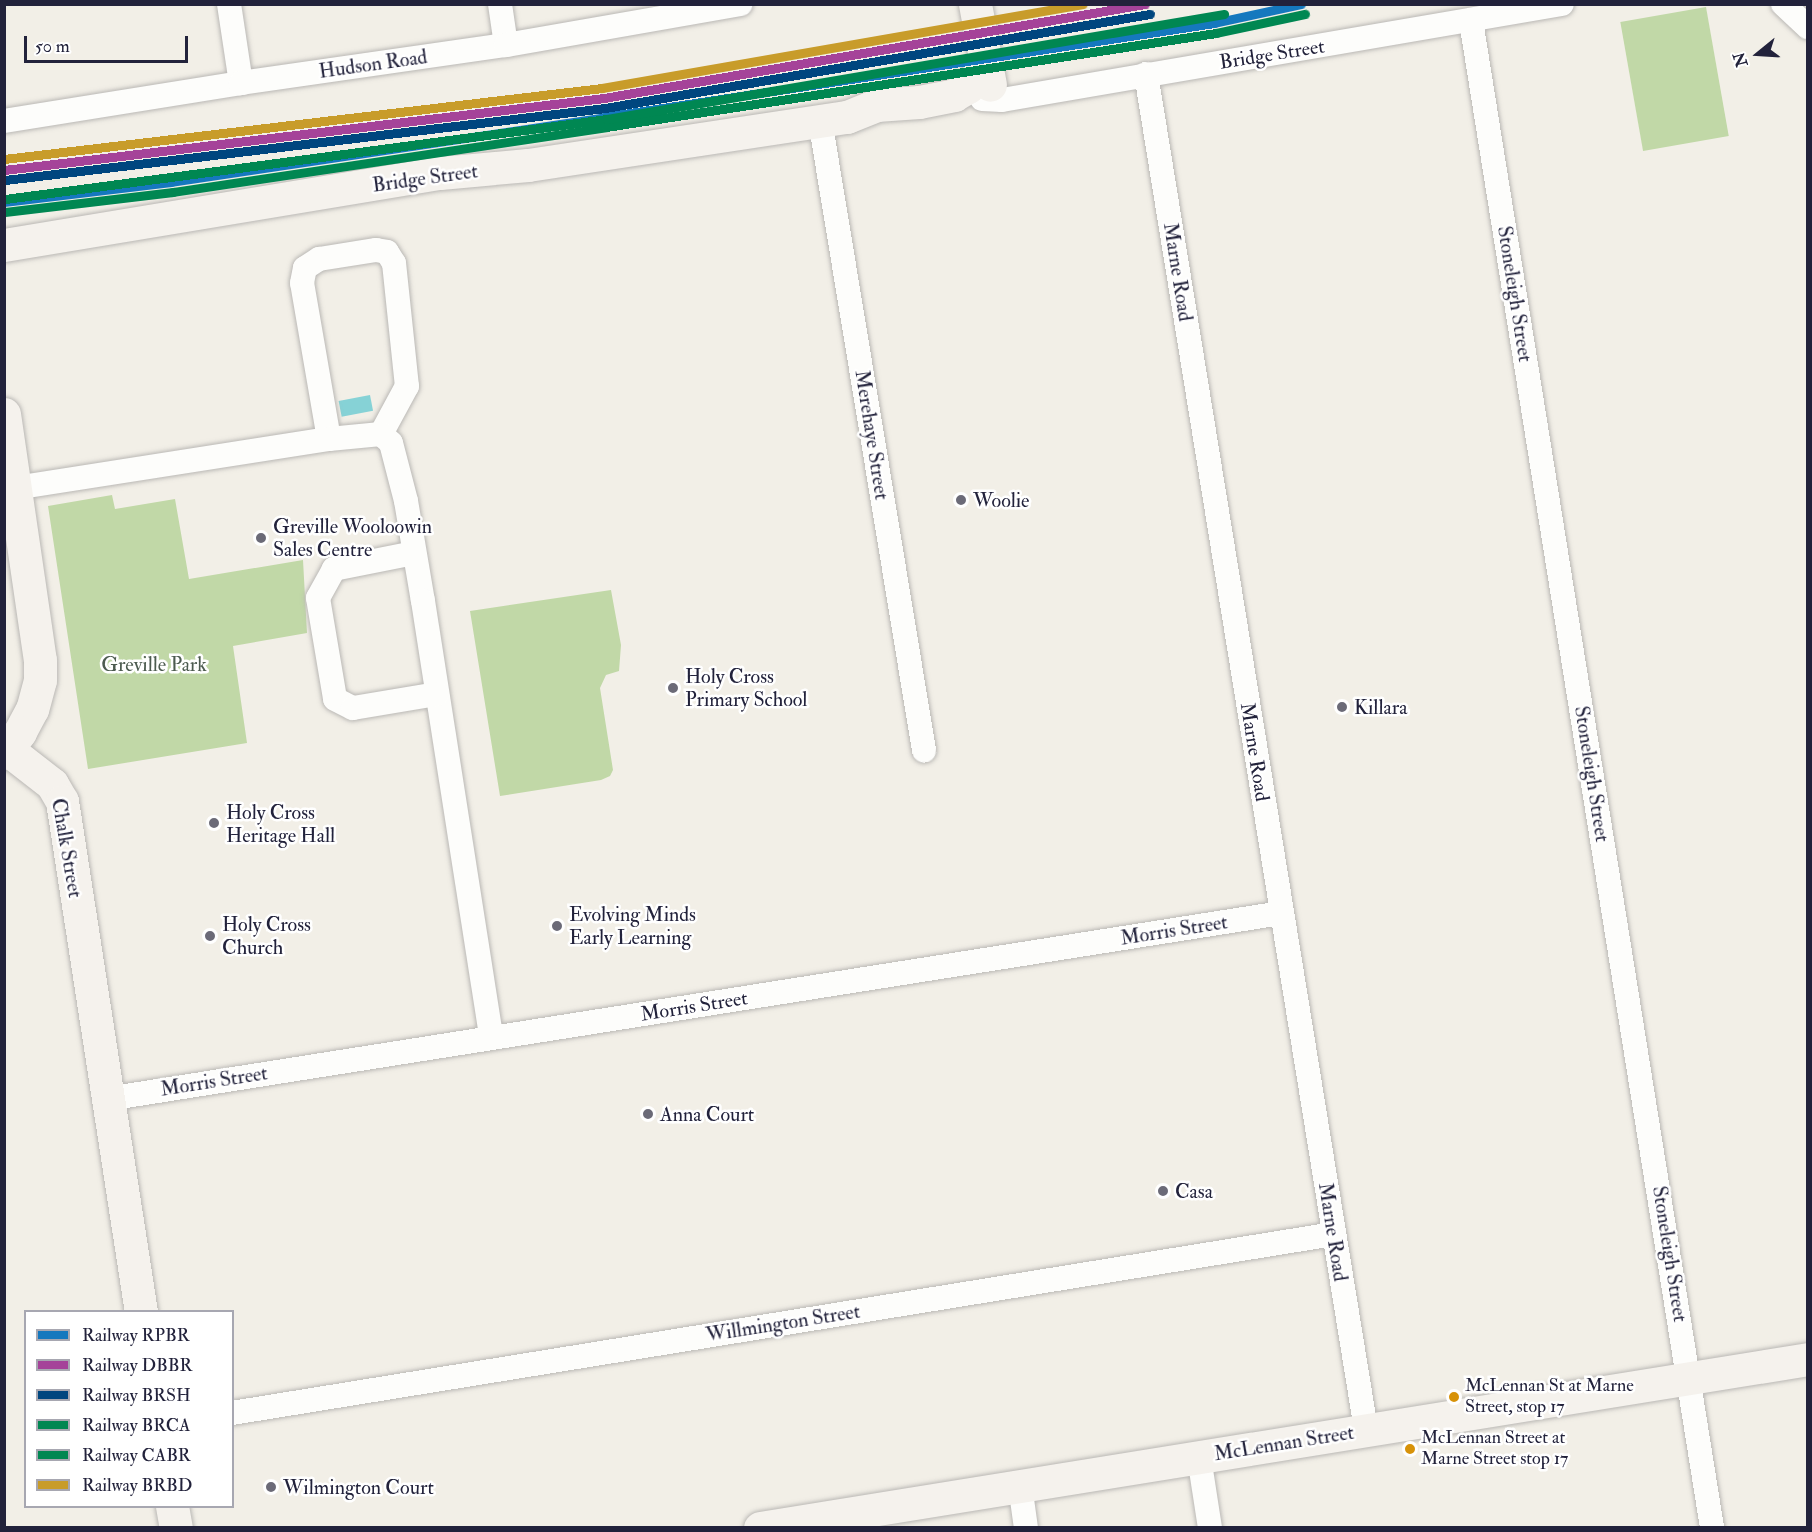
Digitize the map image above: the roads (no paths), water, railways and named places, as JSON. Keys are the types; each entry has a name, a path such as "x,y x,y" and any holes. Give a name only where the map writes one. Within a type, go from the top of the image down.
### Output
{"street":[{"path":"229,4 241,83"},
{"path":"500,4 506,45"},
{"name":"Hudson Road","path":"4,121 241,83 506,45 740,4"},
{"name":"Bridge Street","path":"834,119 878,122 955,113 982,99 1002,100 1562,4"},
{"path":"1783,4 1808,27"},
{"path":"976,5 985,66 990,83 982,99"},
{"name":"Stoneleigh Street","path":"1471,21 1712,1527"},
{"name":"Bridge Street","path":"4,245 440,173 528,165 834,119 876,105 920,102 954,95 968,87 985,66"},
{"name":"Marne Road","path":"1146,74 1366,1430"},
{"name":"Merehaye Street","path":"834,119 924,750"},
{"path":"329,439 302,283 305,268 319,259 376,249 387,252 394,263 407,386 381,434"},
{"name":"Chalk Street","path":"5,415 40,670 32,709 6,751 52,784 62,801 141,1310"},
{"path":"15,488 329,439 381,434 391,443 397,459 414,553 491,1037"},
{"path":"414,553 334,569 318,598 335,699 353,708 437,694"},
{"name":"Morris Street","path":"107,1099 1281,913"},
{"name":"Willmington Street","path":"234,1413 1334,1234"},
{"name":"McLennan Street","path":"760,1527 1808,1359"},
{"path":"1199,1457 1210,1527"},
{"path":"1020,1485 1026,1527"},
{"path":"172,1508 176,1527"}],"water":[{"path":"370,395 373,411 342,417 339,401"}],"rail line":[{"name":"BRBD","path":"4,159 602,88 1083,4"},
{"name":"DBBR","path":"4,170 604,98 1145,4"},
{"name":"RPBR","path":"4,202 171,182 604,117 1214,23 1301,4"},
{"name":"BRSH","path":"5,180 605,108 1150,14"},
{"name":"CABR","path":"5,199 607,119 1224,14"},
{"name":"BRCA","path":"5,212 173,192 606,127 1216,33 1305,14"}],"place":[{"name":"Woolie","path":"961,500"},
{"name":"Greville Wooloowin Sales Centre","path":"261,538"},
{"name":"Holy Cross Primary School","path":"673,688"},
{"name":"Killara","path":"1342,707"},
{"name":"Holy Cross Heritage Hall","path":"214,823"},
{"name":"Evolving Minds Early Learning","path":"557,926"},
{"name":"Holy Cross Church","path":"210,936"},
{"name":"Anna Court","path":"648,1114"},
{"name":"Casa","path":"1163,1191"},
{"name":"McLennan St at Marne Street, stop 17","path":"1454,1397"},
{"name":"McLennan Street at Marne Street stop 17","path":"1410,1449"},
{"name":"Wilmington Court","path":"271,1487"}],"park label":[{"name":"Greville Park","path":"154,664"}]}
